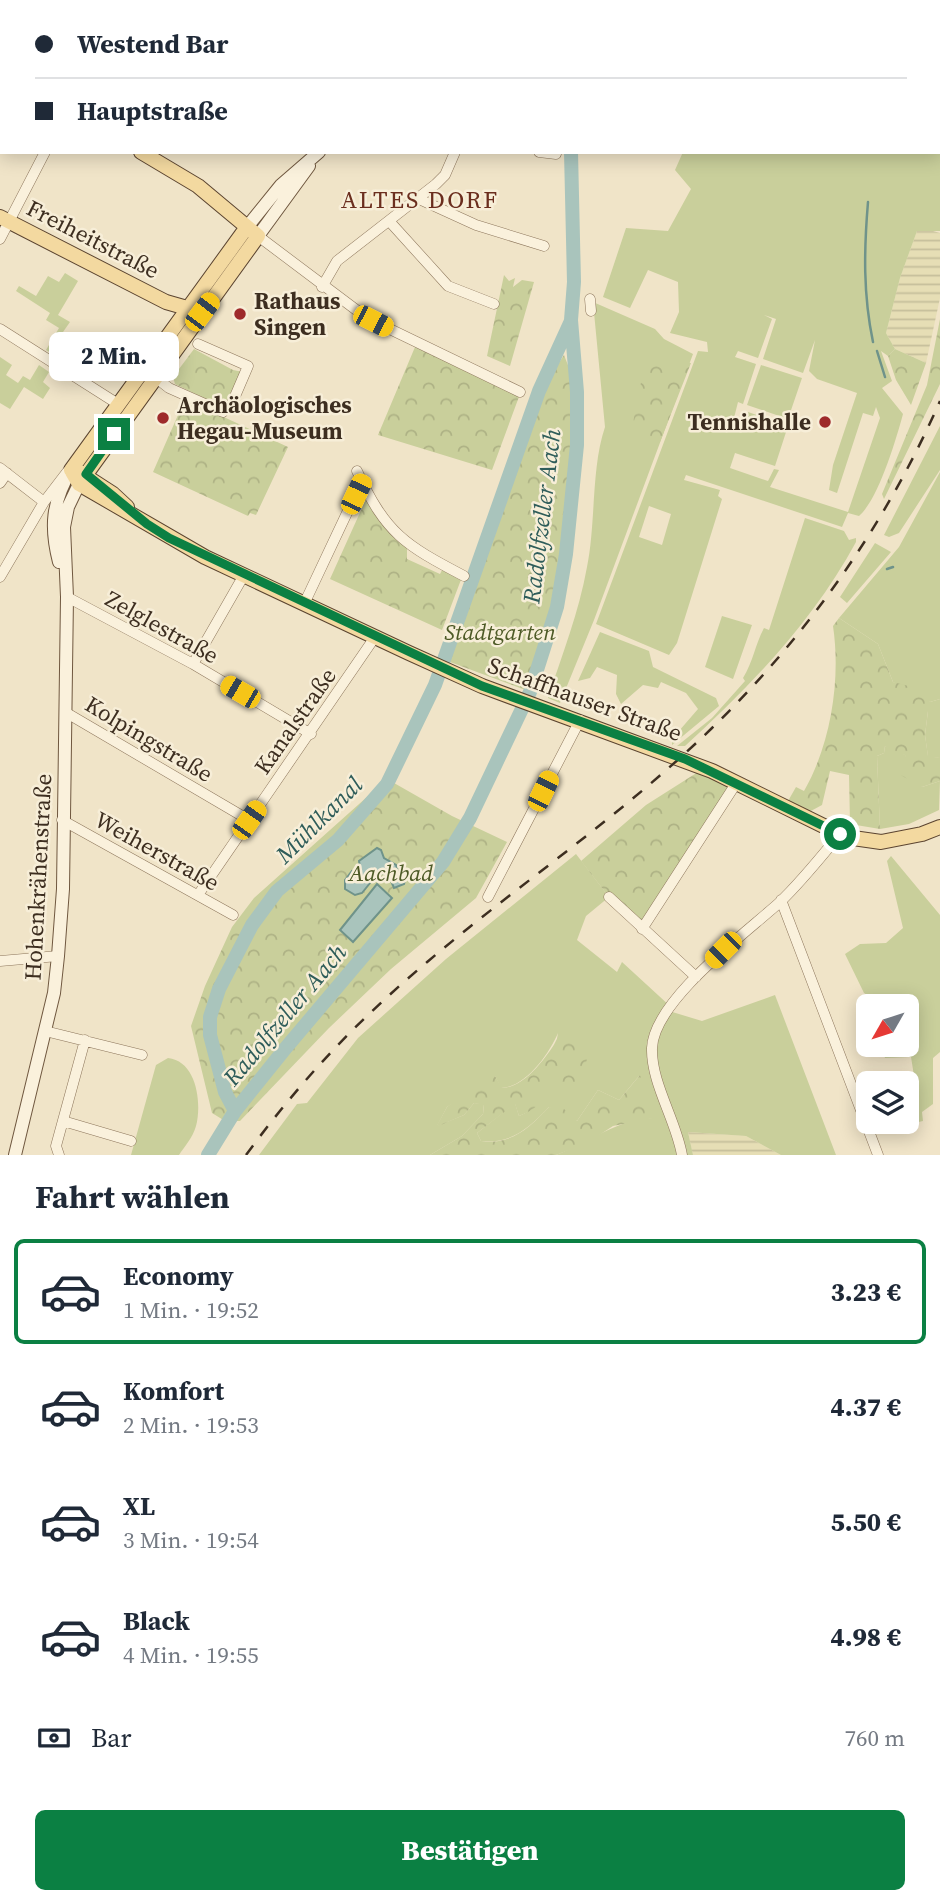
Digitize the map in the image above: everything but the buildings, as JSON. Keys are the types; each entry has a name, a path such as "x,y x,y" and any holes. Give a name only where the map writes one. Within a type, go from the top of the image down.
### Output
{"main road":[{"path":"144,154 198,186 252,231"},
{"path":"71,470 186,309 317,154"},
{"name":"Freiheitstraße","path":"5,219 166,302 202,312"},
{"path":"83,479 202,312 252,231"},
{"name":"Freiheitstraße","path":"166,302 172,327"},
{"name":"Schaffhauser Straße","path":"71,470 147,524 244,575 449,671 737,782 840,834 857,840 881,842 910,837 940,827"},
{"name":"Hohenkrähenstraße","path":"67,597 48,506 71,470"},
{"name":"Hohenkrähenstraße","path":"15,1155 45,1031 58,956 63,889 67,597 64,527 68,507 83,479"},
{"path":"48,506 64,527"}],"street":[{"path":"0,239 5,219 44,154"},
{"path":"321,286 337,261 419,199 445,175 454,154"},
{"path":"550,154 556,155"},
{"path":"419,199 476,225 544,246"},
{"path":"390,222 448,286 494,304"},
{"path":"252,231 349,306 404,337 520,392"},
{"path":"590,299 591,312"},
{"path":"0,329 118,404"},
{"path":"155,377 169,388 227,410 248,366 198,344"},
{"path":"0,482 4,471 48,506 0,577"},
{"path":"305,602 360,476 386,522 400,538 410,547 464,576"},
{"path":"192,664 244,575"},
{"name":"Zelglestraße","path":"67,597 192,664 311,734"},
{"name":"Kanalstraße","path":"198,895 375,637"},
{"name":"Kolpingstraße","path":"65,712 249,820"},
{"path":"488,897 580,720"},
{"path":"642,929 737,782"},
{"name":"Weiherstraße","path":"62,820 233,915"},
{"path":"682,1155 654,1066 652,1046 656,1031 668,1011 696,977 781,901 840,834"},
{"path":"609,897 696,977"},
{"path":"781,901 878,1155"},
{"path":"0,961 58,956"},
{"path":"45,1031 142,1055"},
{"path":"59,1155 56,1146 85,1040"},
{"path":"64,1121 131,1141"}],"shaded area":[{"path":"926,229 940,233 940,298 926,363 895,349 886,333 900,278 917,231"},
{"path":"688,1132 746,1136 781,1155 693,1155"}],"green space":[{"path":"682,154 940,154 940,231 917,231 900,278 886,333 895,349 888,356 881,351 892,381 882,388 903,414 885,469 866,508 859,516 848,513 842,527 686,475 684,480 720,490 718,496 722,499 677,643 669,655 596,624 698,351 708,352 707,342 670,333 679,312 678,282 648,270 630,308 603,297 626,228 668,231 691,189 675,170","holes":["764,315 776,319 763,359 803,373 815,340 809,371 817,379 857,393 833,465 829,490 837,493 863,413 873,416 876,407 880,418 848,512 770,487 779,470 774,469 768,481 730,468 735,453 775,466 788,426 748,412 745,422 734,418 738,402 743,404 756,364 735,357 738,351 758,358 772,319","649,506 671,514 662,545 639,537"]},
{"path":"65,273 78,281 58,315 70,322 63,332 70,337 62,350 57,347 53,354 46,350 59,328 46,320 50,313 16,291 19,286 36,296 48,276 59,282"},
{"path":"504,275 509,281 515,278 513,287 522,280 534,282 510,366 487,356"},
{"path":"593,302 655,329 664,339 693,354 594,620 560,703 548,698 584,584 590,550 598,460 605,427"},
{"path":"940,319 940,384 884,499 882,494 927,385"},
{"path":"415,347 520,394 492,470 378,435"},
{"path":"194,349 233,370 243,372 229,405 222,407 175,384 173,377"},
{"path":"895,349 926,363 911,405 896,380 888,356"},
{"name":"Stadtgarten","path":"564,355 580,396 554,606 528,691 442,659 540,392"},
{"path":"0,357 12,365 6,375 18,383 23,376 30,380 39,365 49,372 43,382 50,388 43,399 24,387 10,409 0,403"},
{"path":"646,357 691,363 660,442 632,428"},
{"path":"761,365 802,378 788,419 747,405"},
{"path":"185,399 288,447 256,515 250,513 248,516 153,472"},
{"path":"940,426 940,470 899,533 889,537 884,535"},
{"path":"940,472 940,699 930,702 893,682 878,644 839,618 899,547"},
{"path":"367,497 407,547 407,559 440,574 443,568 462,577 442,630 330,579"},
{"path":"805,518 844,531 849,540 856,538 856,542 821,598 779,651 685,746 677,746 712,718 745,681 743,678 761,634 764,628 769,630"},
{"path":"875,543 891,552 847,603 840,597"},
{"path":"722,616 752,625 733,679 705,667"},
{"path":"839,618 878,644 893,682 924,690 930,702 940,699 940,711 928,711 925,735 928,756 940,758 940,781 922,787 895,772 906,761 905,755 895,754 885,746 884,753 877,756 880,829 850,824 849,775 830,771 822,805 809,812 788,801 796,787 804,791 827,732 836,668 833,626"},
{"path":"600,632 649,651 653,667 716,698 719,706 672,745 672,739 698,709 686,693 661,682 658,688 643,685 621,704 616,694 617,675 597,667 590,678 578,681"},
{"path":"928,711 940,711 940,758 928,757 925,735"},
{"path":"885,746 905,755 922,787 940,781 939,810 909,824 880,829 877,756 884,753"},
{"path":"698,772 733,789 642,929 609,897 581,861 646,805"},
{"name":"Aachbad","path":"387,779 452,816 507,842 476,898 391,969 329,1028 240,1121 225,1121 212,1113 191,1026 205,986 232,927 254,898"},
{"path":"576,854 609,897 586,916 577,940 617,972 622,962 671,1007 669,1011 702,1021 775,995 836,1155 781,1155 746,1136 688,1132 693,1155 556,1155 615,1127 652,1118 639,1076 619,1100 598,1090 577,1121 549,1107 534,1122 511,1137 481,1141 477,1133 515,1103 519,1116 539,1102 549,1081 558,1033 536,1068 519,1082 501,1088 495,1076 447,1107 437,1126 464,1115 474,1103 484,1104 483,1114 462,1136 430,1155 259,1155 297,1104 307,1103 358,1038 446,959"},
{"path":"891,856 940,915 940,1052 933,1058 933,1104 922,1112 923,1121 919,1122 919,1071 913,1071 911,1057 919,1057 919,994 866,994 845,954 860,944 886,943 903,928 887,861"},
{"path":"570,1027 579,1038 591,1043 584,1071 572,1086 549,1084 535,1108 525,1114 519,1116 515,1104 477,1133 481,1141 511,1138 527,1128 549,1107 563,1108 577,1121 598,1090 619,1100 640,1075 653,1118 613,1126 587,1143 556,1155 430,1155 462,1136 483,1114 484,1105 474,1103 464,1115 436,1127 447,1107 487,1074 495,1076 502,1088 523,1080 540,1064 560,1035"},
{"path":"168,1058 185,1067 195,1085 198,1117 195,1130 179,1155 131,1155 156,1065"}],"water":[{"path":"377,848 381,850 384,858 396,865 405,880 404,884 394,888 388,874 368,872 363,878 370,883 362,893 355,895 345,889 345,880 352,871 361,874 359,861"},
{"path":"377,884 392,898 353,942 340,930"}],"waterway":[{"name":"Radolfzeller Aach","path":"208,1155 235,1111 443,862 470,818 530,692 557,607 566,554 577,445 577,392 571,320 574,282 571,154"},
{"path":"868,202 865,272 873,342"},
{"name":"Mühlkanal","path":"235,1111 225,1092 210,1035 210,1017 219,989 252,925 277,891 338,840 387,784 435,685 539,391 571,321"},
{"path":"877,351 885,377"},
{"path":"887,569 893,567"}],"railway":[{"path":"246,1155 335,1049 408,978 628,803 712,728 747,692 781,655 842,576 895,491 940,401"}],"place":[{"name":"Rathaus Singen","path":"240,314"},
{"name":"Archäologisches Hegau-Museum","path":"163,418"},
{"name":"Tennishalle","path":"825,422"}],"district":[{"name":"ALTES DORF","path":"420,200"}],"route":[{"path":"114,434 86,474 147,524 169,538 482,686 514,695 685,759 840,834"}]}
